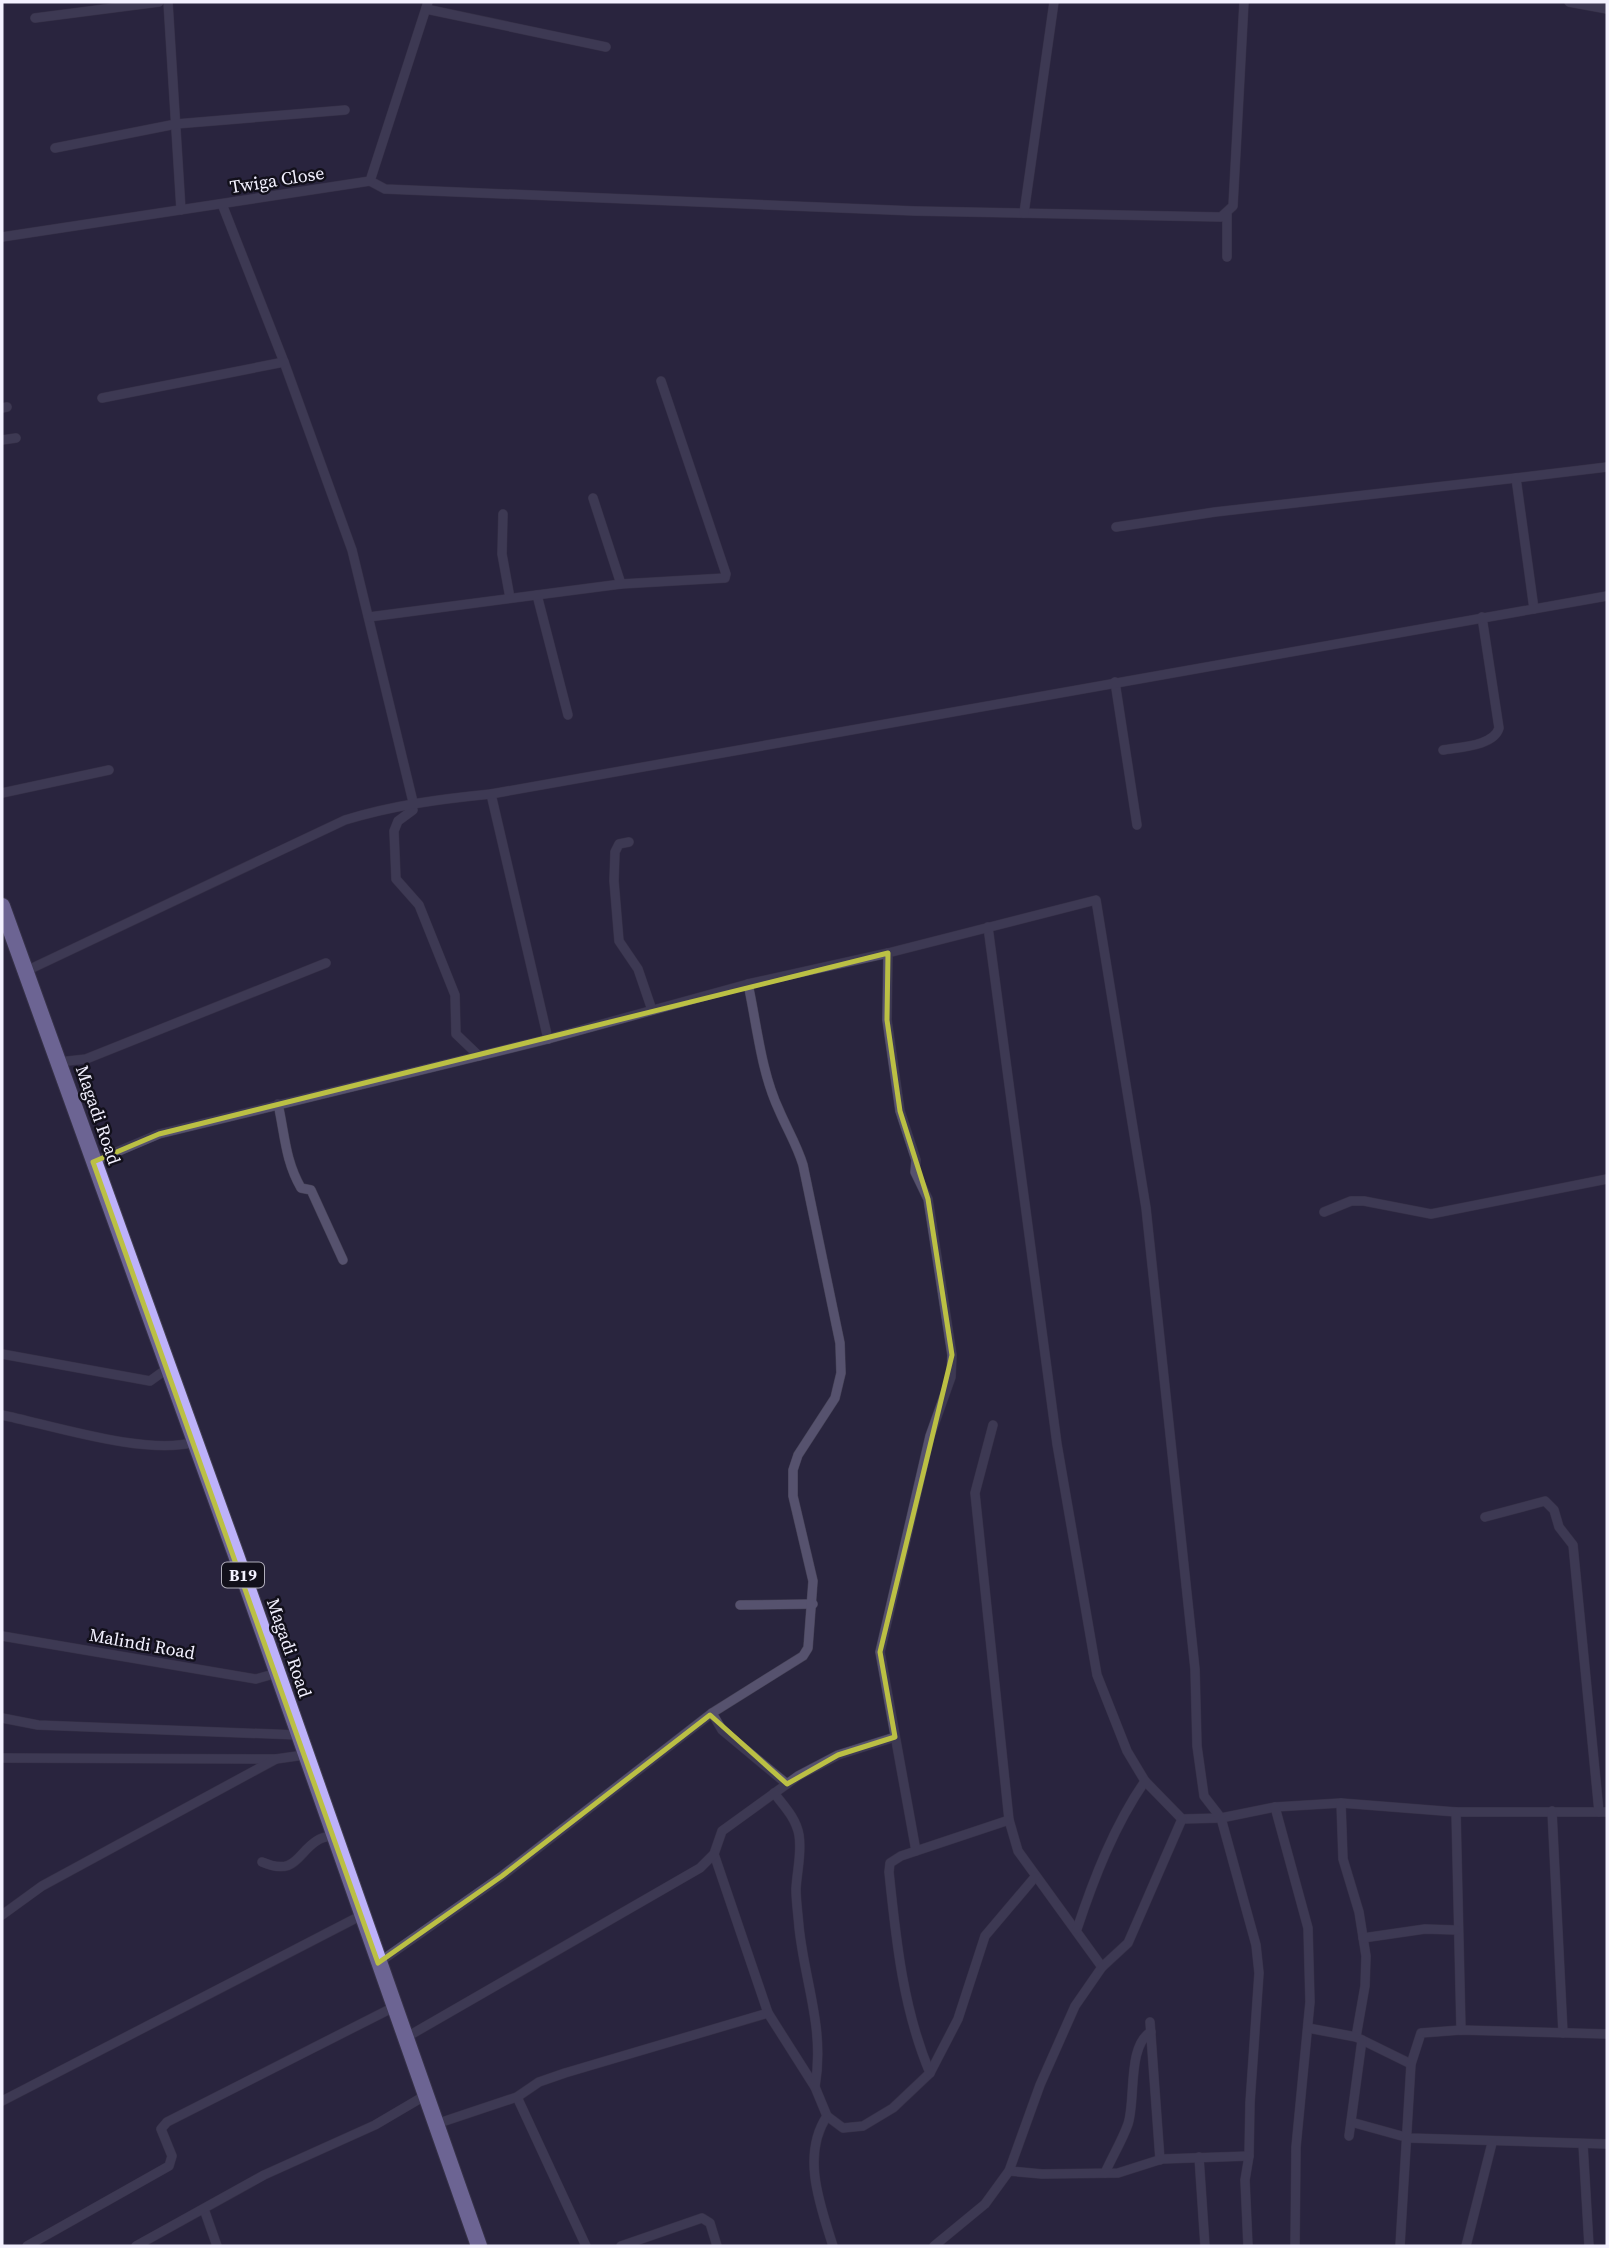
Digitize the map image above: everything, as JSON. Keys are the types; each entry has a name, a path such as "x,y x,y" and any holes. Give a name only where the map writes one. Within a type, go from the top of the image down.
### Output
{"highway":[{"name":"Magadi Road","path":"2,906 479,2246"}],"street":[{"path":"35,18 159,2"},
{"path":"168,2 181,210"},
{"path":"1024,213 1054,2"},
{"path":"606,47 427,5 370,181 376,187 398,190 915,211 1221,218 1227,215 1233,206 1244,2"},
{"path":"1569,2 1607,9"},
{"path":"55,148 176,124 345,110"},
{"name":"Twiga Close","path":"2,237 370,181"},
{"path":"222,204 284,362 352,550 413,806"},
{"path":"1227,215 1227,257"},
{"path":"102,398 284,362"},
{"path":"369,617 621,584 722,580 726,574 662,381"},
{"path":"2,440 16,438"},
{"path":"1116,527 1215,512 1607,467"},
{"path":"1516,478 1534,609"},
{"path":"593,498 621,584"},
{"path":"503,514 502,554 510,598"},
{"path":"537,595 568,715"},
{"path":"26,971 345,820 1607,596"},
{"path":"1443,750 1489,740 1497,734 1499,728 1482,617"},
{"path":"1115,682 1137,825"},
{"path":"2,793 108,770"},
{"path":"491,794 548,1039"},
{"path":"413,806 398,821 394,831 396,879 419,905 455,995 456,1034 479,1056"},
{"path":"629,842 619,844 615,852 614,896 619,941 638,969 652,1010"},
{"path":"93,1162 159,1134 548,1039 748,984 888,953 1096,900 1146,1208 1195,1669 1197,1746 1204,1796 1221,1818 1256,1945 1259,1973 1249,2156 1245,2180 1248,2246"},
{"path":"988,928 1057,1444 1097,1675 1127,1751 1145,1781 1182,1819 1221,1818 1275,1807 1341,1803 1456,1812 1603,1812 1572,1540 1545,1502 1485,1517"},
{"path":"888,953 887,1020 900,1111 916,1160 915,1172 928,1199 952,1355 951,1377 930,1436 880,1652 916,1851"},
{"path":"59,1062 86,1059 326,963"},
{"path":"378,1963 502,1876 712,1713 803,1656 808,1648 812,1630 813,1581 793,1496 793,1470 799,1455 835,1398 841,1373 840,1343 803,1165 795,1139 779,1111 768,1076 748,984"},
{"path":"278,1104 288,1147 286,1160 301,1188 311,1190 343,1260"},
{"path":"1324,1212 1350,1201 1364,1201 1432,1214 1607,1179"},
{"path":"2,1354 150,1381 168,1368"},
{"path":"2,1415 148,1444 175,1447 195,1442"},
{"path":"993,1425 975,1493 1009,1820 1018,1851 1034,1877 1077,1929 1102,1967"},
{"path":"740,1605 813,1604"},
{"name":"Malindi Road","path":"2,1636 256,1679 277,1673"},
{"path":"712,1713 722,1730 787,1784"},
{"path":"2,1718 37,1725 298,1734"},
{"path":"405,2038 700,1868 714,1854 722,1831 787,1784 838,1755 895,1737"},
{"path":"2,1759 276,1759 304,1755"},
{"path":"2,1915 42,1886 276,1759"},
{"path":"1077,1929 1091,1888 1130,1803 1145,1781"},
{"path":"775,1793 794,1820 799,1833 796,1891 800,1930 816,2007 820,2057 815,2087"},
{"path":"1341,1803 1343,1859 1363,1938 1365,1986 1349,2136"},
{"path":"1275,1807 1308,1928 1308,2028 1296,2147 1295,2246"},
{"path":"1552,1811 1563,2033"},
{"path":"1456,1812 1461,2030"},
{"path":"934,2246 985,2204 1009,2171 1075,2006 1102,1967 1128,1943 1182,1819"},
{"path":"930,2073 919,2046 902,1979 890,1863 916,1851 1009,1820"},
{"path":"262,1862 274,1867 293,1863 317,1840 334,1835"},
{"path":"714,1854 768,2013 815,2087 827,2116 843,2128 863,2126 892,2108 930,2073 958,2019 985,1936 1034,1877"},
{"path":"2,2101 362,1915"},
{"path":"1363,1938 1425,1929 1457,1930"},
{"path":"27,2246 169,2166 172,2156 160,2129 167,2122 394,2007"},
{"path":"436,2124 517,2096 539,2082 565,2073 768,2013"},
{"path":"1105,2174 1129,2123 1135,2060 1141,2040 1151,2027 1160,2160"},
{"path":"1308,2028 1359,2039 1411,2064"},
{"path":"1400,2246 1409,2138 1411,2064 1421,2033 1461,2030 1607,2034"},
{"path":"136,2246 264,2175 374,2125 426,2095"},
{"path":"517,2096 586,2246"},
{"path":"827,2116 816,2132 814,2150 817,2193 833,2246"},
{"path":"1351,2122 1409,2138 1492,2143 1607,2144"},
{"path":"1466,2246 1492,2143"},
{"path":"1583,2144 1589,2246"},
{"path":"1009,2171 1105,2174 1118,2173 1160,2160 1249,2156"},
{"path":"1199,2157 1205,2246"},
{"path":"204,2209 217,2246"},
{"path":"621,2246 702,2218 709,2223 717,2246"}],"highlighted area":[{"path":"888,953 887,1020 900,1111 928,1199 952,1355 880,1652 895,1737 838,1755 787,1784 710,1715 502,1876 378,1963 93,1162 159,1134"}]}
